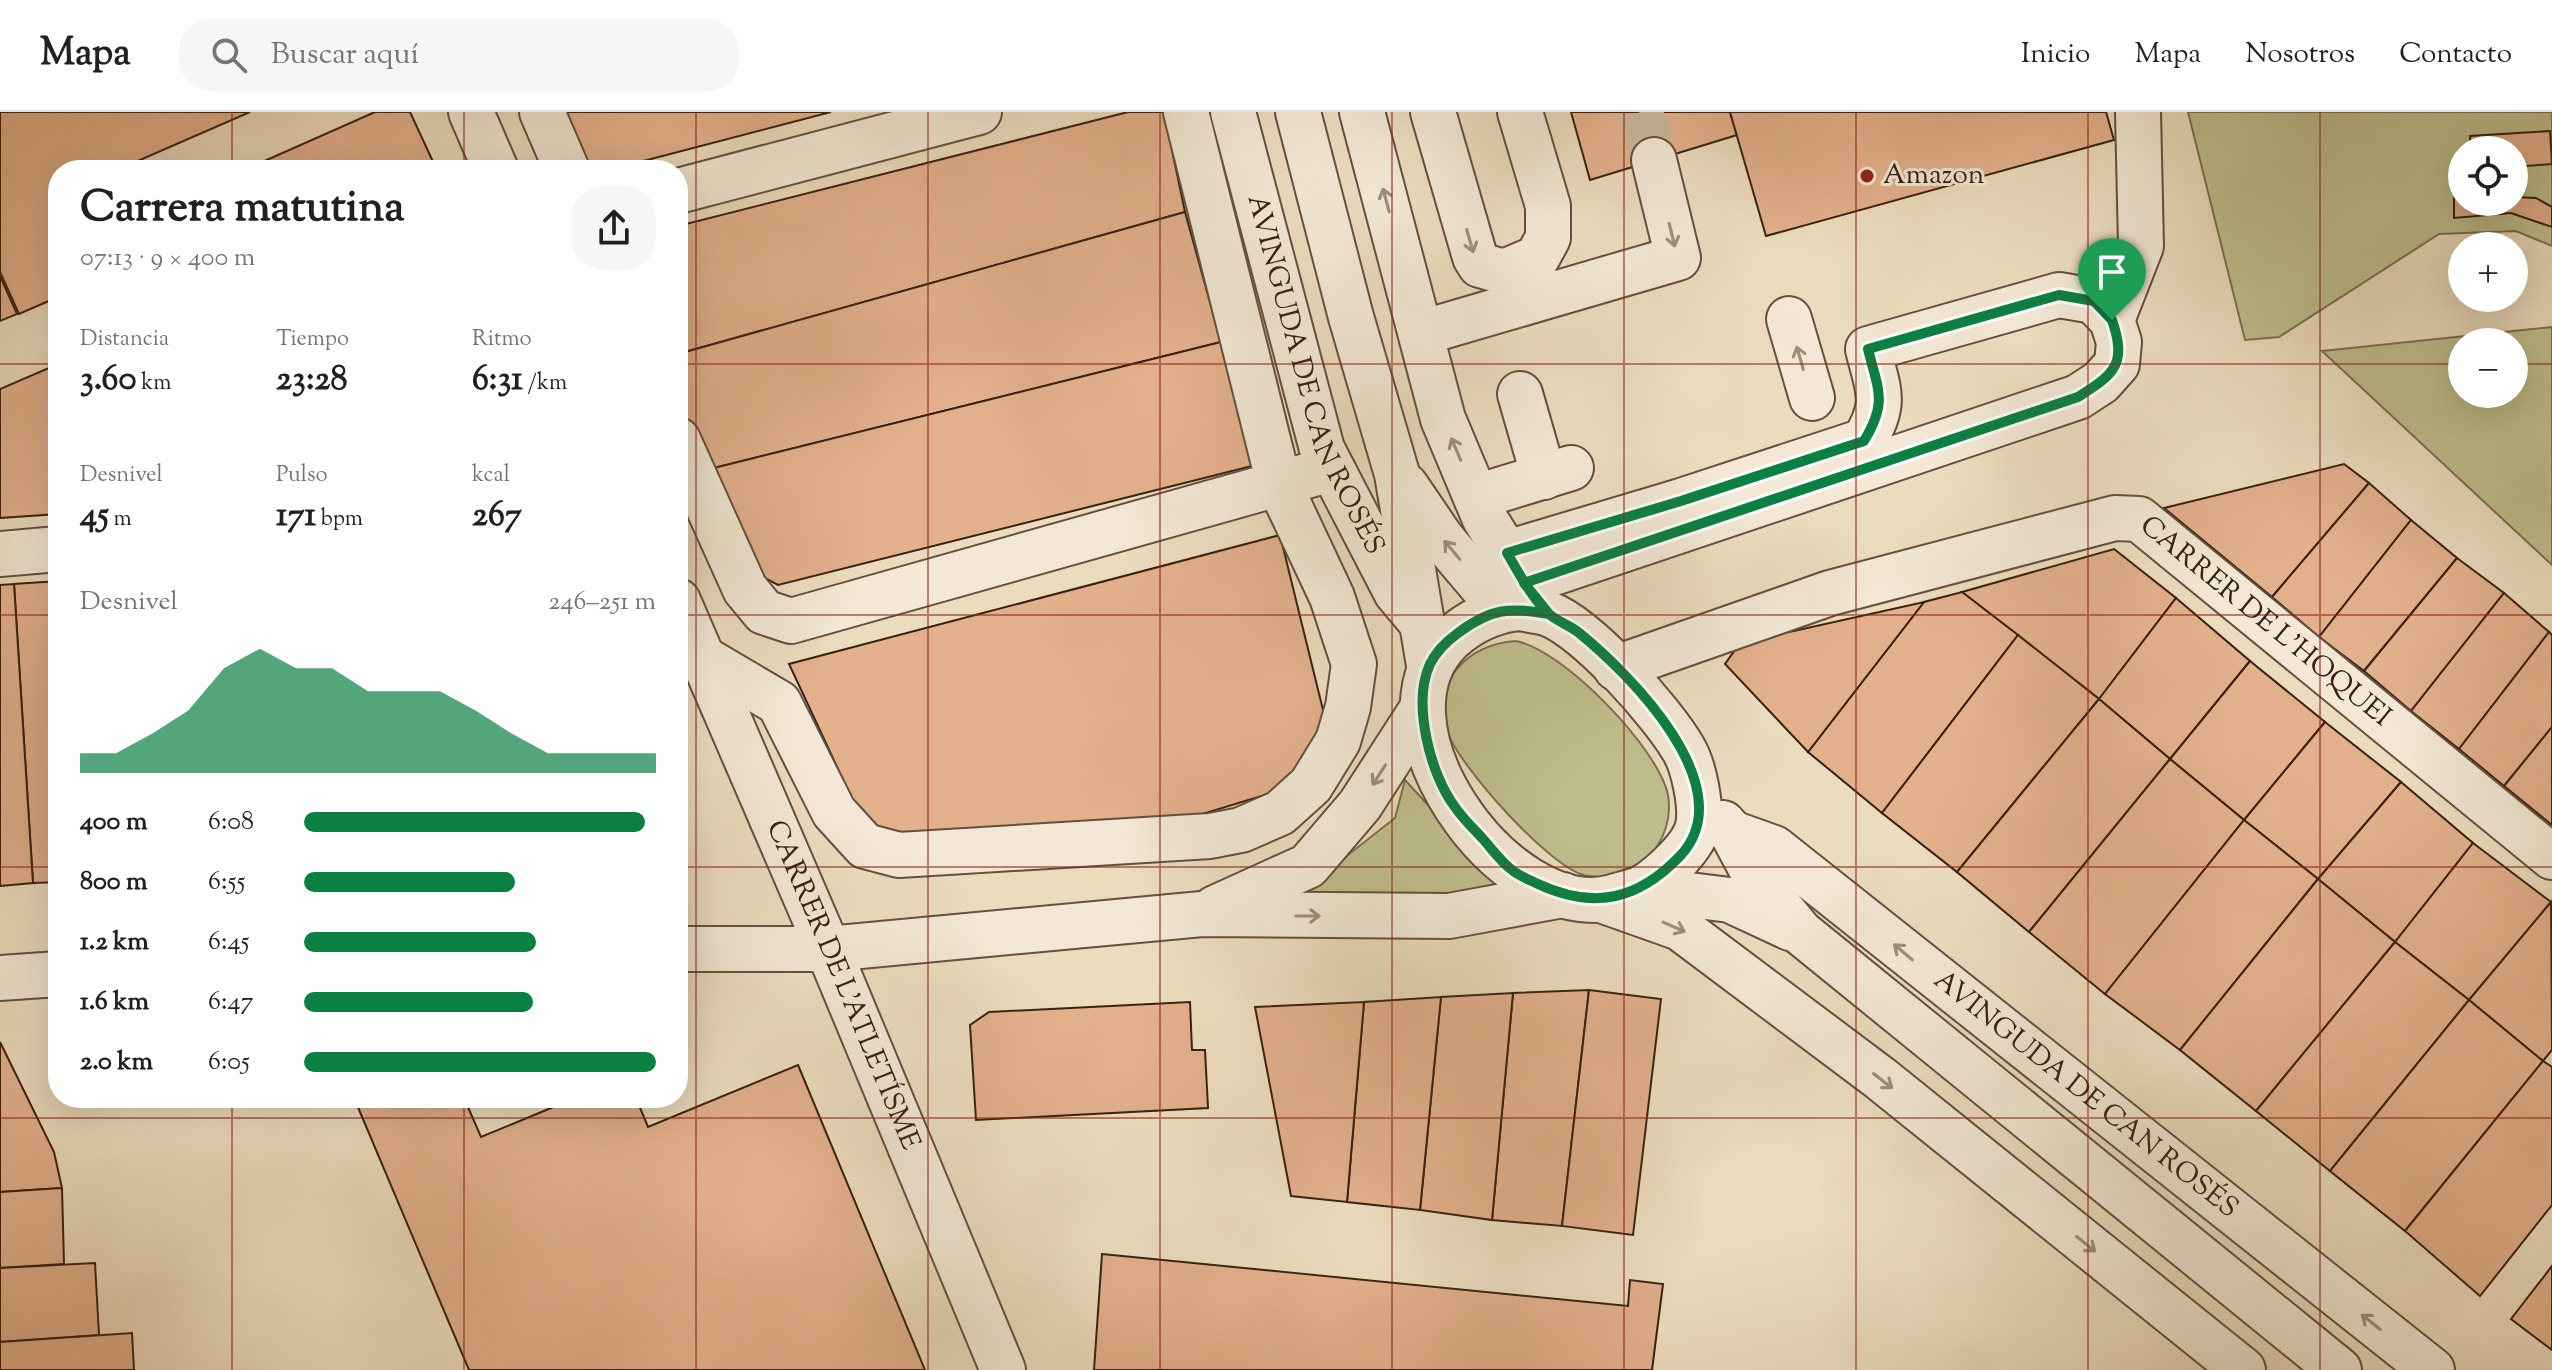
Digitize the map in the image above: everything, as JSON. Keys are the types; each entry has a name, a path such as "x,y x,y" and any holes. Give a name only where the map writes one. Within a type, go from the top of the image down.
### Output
{"street":[{"path":"471,112 492,160"},
{"path":"542,112 563,160"},
{"path":"688,188 979,112"},
{"path":"701,657 779,703 834,812 865,846 899,855 1210,836 1241,830 1280,813 1311,785 1338,741 1348,707 1354,664 1332,597 1279,484 1186,112"},
{"name":"AVINGUDA DE CAN ROSÉS","path":"1233,112 1322,449 1426,644"},
{"name":"AVINGUDA DE CAN ROSÉS","path":"1298,112 1351,317 1397,474 1426,644"},
{"path":"688,949 828,949 1202,914 1449,916 1601,895 1682,854 1698,828 1698,795 1685,752 1638,688 1577,631 1520,590 1485,519 1443,419 1362,112"},
{"path":"1433,112 1475,257 1480,265 1504,272 1537,258 1548,238 1548,206 1520,112"},
{"path":"2112,320 2141,246 2138,112"},
{"path":"1421,333 1678,258 1654,160"},
{"path":"1520,590 2078,397 2101,382 2117,364 2119,342 2112,320 2094,301 2059,295 1868,349 1881,399 1874,425 1864,441 1681,501 1520,590 1444,644 1426,644 1422,709 1429,755 1453,806 1513,872 1601,895 1680,928 1880,1078 2243,1370"},
{"path":"1789,319 1812,398"},
{"path":"1476,497 1558,472 1520,394"},
{"path":"688,462 745,589 764,612 791,621 1331,469"},
{"name":"AVINGUDA DE CAN ROSÉS","path":"1397,474 1442,539 1520,590"},
{"name":"CARRER DE L'HOQUEI","path":"1616,668 1830,593 2115,518 2139,519 2552,857"},
{"path":"0,554 48,550"},
{"name":"CARRER DE L'ATLETÍSME","path":"688,625 828,949 1003,1370"},
{"path":"1202,914 1308,866 1360,805 1422,709"},
{"name":"AVINGUDA DE CAN ROSÉS","path":"1698,795 1732,833 1756,878 1800,932 2339,1370"},
{"name":"AVINGUDA DE CAN ROSÉS","path":"1732,833 1774,848 2432,1370"},
{"name":"AVINGUDA DE CAN ROSÉS","path":"1601,895 1730,900 1800,932"},
{"path":"0,978 48,975"}],"green space":[{"path":"2188,112 2552,112 2552,246 2528,236 2528,232 2439,234 2279,337 2245,340"},
{"path":"2552,327 2552,565 2322,351 2448,338 2448,408 2528,408 2528,330"},
{"path":"1515,641 1535,648 1557,662 1606,703 1661,775 1669,804 1666,828 1649,857 1636,867 1605,877 1588,876 1572,870 1508,815 1455,747 1443,713 1449,681 1457,668 1482,649"},
{"path":"1405,780 1507,891 1274,903 1320,877 1395,818"}],"building":[{"path":"0,112 250,112 140,160 48,160 48,301 19,314 0,272"},
{"path":"375,112 410,112 432,160 267,160"},
{"path":"561,112 831,112 647,160 580,160"},
{"path":"1128,112 1164,112 1185,212 688,351 688,223"},
{"path":"1571,112 1730,112 1737,135 1590,180"},
{"name":"Amazon","path":"1730,112 2106,112 2114,140 1766,236"},
{"path":"2550,131 2552,164 2528,166 2528,136 2470,136"},
{"path":"2528,198 2536,198 2552,207 2552,227 2520,216 2528,216"},
{"path":"1185,212 1221,342 706,470 688,428 688,351"},
{"path":"0,276 17,314 0,321"},
{"path":"1221,342 1252,466 778,585 750,570 706,470"},
{"path":"48,368 48,515 0,518 0,389"},
{"path":"2344,464 2369,483 2272,597 2164,508"},
{"path":"2369,483 2411,520 2319,637 2272,597"},
{"path":"2411,520 2457,558 2364,671 2319,637"},
{"path":"1280,535 1326,722 1281,790 1196,816 883,836 860,816 789,664"},
{"path":"2114,549 2176,598 2099,699 1962,592"},
{"path":"2457,558 2504,593 2411,711 2364,671"},
{"path":"48,582 48,882 33,883 14,584"},
{"path":"14,584 33,883 0,886 0,585"},
{"path":"1962,592 2018,635 1882,813 1808,752 1924,602"},
{"path":"2504,593 2549,632 2459,749 2411,711"},
{"path":"2176,598 2250,661 2170,759 2099,699"},
{"path":"1924,602 1808,752 1725,664 1740,643"},
{"path":"2549,632 2552,635 2552,727 2504,786 2459,749"},
{"path":"2018,635 2099,699 1957,872 1882,813"},
{"path":"2250,661 2325,722 2244,820 2170,759"},
{"path":"2099,699 2170,759 2029,932 1957,872"},
{"path":"2325,722 2401,782 2318,879 2244,820"},
{"path":"2552,727 2552,825 2504,786"},
{"path":"2170,759 2244,820 2105,994 2029,932"},
{"path":"2401,782 2473,843 2395,942 2318,879"},
{"path":"2244,820 2318,879 2180,1050 2105,994"},
{"path":"2473,843 2551,902 2469,1000 2395,942"},
{"path":"2318,879 2395,942 2256,1111 2180,1050"},
{"path":"2551,902 2552,1050 2543,1061 2469,1000"},
{"path":"2395,942 2469,1000 2330,1171 2256,1111"},
{"path":"1589,990 1562,1226 1492,1220 1513,993"},
{"path":"1589,990 1661,999 1633,1235 1562,1226"},
{"path":"1513,993 1492,1220 1420,1210 1441,997"},
{"path":"1441,997 1420,1210 1347,1202 1364,1002"},
{"path":"2469,1000 2543,1061 2405,1231 2330,1171"},
{"path":"1190,1002 1192,1050 1205,1050 1208,1108 976,1120 970,1025 989,1012"},
{"path":"1364,1002 1347,1202 1291,1196 1255,1007"},
{"path":"0,1042 54,1152 62,1188 0,1192"},
{"path":"2543,1061 2552,1067 2552,1205 2480,1296 2405,1231"},
{"path":"798,1065 925,1370 469,1370 358,1108 468,1108 481,1137 551,1108 640,1108 648,1127"},
{"path":"62,1188 64,1264 0,1268 0,1192"},
{"path":"1102,1254 1628,1306 1630,1280 1663,1284 1652,1370 1094,1370"},
{"path":"95,1263 99,1335 0,1342 0,1268"},
{"path":"2552,1266 2552,1350 2511,1319"},
{"path":"132,1333 134,1370 0,1370 0,1342"}],"tunnel":[{"path":"1641,112 1654,160"}],"place":[{"name":"Amazon","path":"1867,176"}],"route":[{"path":"2112,320 2094,301 2059,295 1868,349 1881,399 1874,425 1864,441 1681,501 1507,553 1524,583 1549,614 1577,631 1638,688 1685,752 1698,795 1698,828 1682,854 1641,889 1601,900 1563,895 1513,872 1453,806 1429,755 1422,709 1429,665 1444,644 1469,625 1502,610 1519,608 1549,614 1524,583 2078,397 2101,382 2117,364 2119,342 2112,320"}]}
